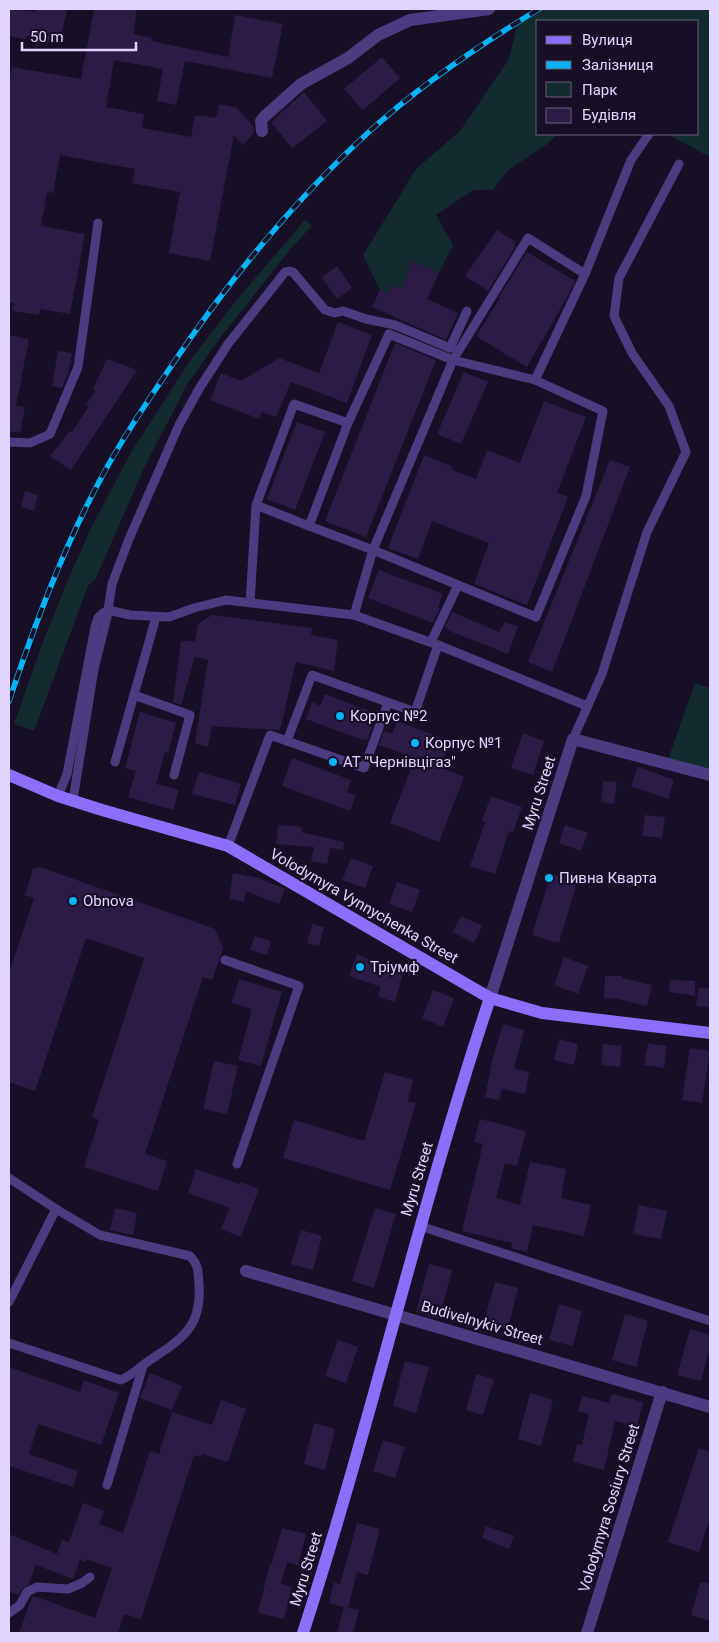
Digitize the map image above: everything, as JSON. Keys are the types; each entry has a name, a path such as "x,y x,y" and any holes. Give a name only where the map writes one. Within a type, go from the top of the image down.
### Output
{"main road":[{"name":"Volodymyra Vynnychenka Street","path":"9,775 58,796 228,846 490,998 542,1013 710,1033"},
{"name":"Myru Street","path":"304,1633 396,1316 420,1226 490,998"}],"street":[{"path":"262,131 261,122 264,117 301,84 348,58 378,35 410,20 489,9"},
{"path":"573,738 710,776"},
{"name":"Myru Street","path":"490,998 573,738"},
{"name":"Budivelnykiv Street","path":"246,1271 710,1407"},
{"name":"Volodymyra Sosiury Street","path":"586,1633 662,1392"}],"lane":[{"path":"535,380 585,274 631,160 648,135"},
{"path":"573,738 602,674 647,532 686,452 669,406 632,353 614,316 619,278 679,164"},
{"path":"9,442 30,443 50,434 78,367 98,224"},
{"path":"354,615 373,550 453,360 528,238 585,274"},
{"path":"72,800 94,669 112,584 129,539 178,426 199,389 228,344 285,272 293,272 325,310 335,313 343,311 366,319 395,325 450,348 466,311"},
{"path":"256,505 536,616 586,496 603,411 535,380 453,360 389,334 348,423 309,526"},
{"path":"250,603 256,505 294,404 348,423"},
{"path":"287,741 312,675 415,712 434,644 458,584"},
{"path":"108,610 130,615 169,617 226,600 354,615 434,644 588,706"},
{"path":"58,796 68,768 95,627 98,618 108,610"},
{"path":"115,762 156,617"},
{"path":"134,695 190,715 174,775"},
{"path":"228,846 270,734 364,768 388,703"},
{"path":"225,960 299,986 238,1164"},
{"path":"9,1178 100,1235 190,1256 198,1264 200,1291 198,1311 192,1326 178,1341 131,1375 121,1380 9,1343"},
{"path":"9,1303 56,1209"},
{"path":"420,1226 710,1321"},
{"path":"107,1485 143,1365"},
{"path":"9,1613 20,1605 28,1592 37,1587 68,1589 90,1577"}],"green space":[{"path":"543,9 710,9 710,157 669,135 699,135 699,20 536,20 536,135 557,135 547,144 507,171 493,190 473,190 436,215 453,245 439,273 413,261 401,289 392,285 388,294 380,290 363,255 416,169 460,131 509,59 518,22"},
{"path":"305,220 312,226 293,246 220,338 188,383 145,466 96,578 88,586 34,731 14,724 42,644 67,582 91,528 130,454 191,359 239,297"},
{"path":"695,683 710,688 710,777 666,765"}],"building":[{"path":"9,9 35,12 35,9 67,9 60,43 26,36 25,39 9,36"},
{"path":"94,9 137,9 133,34 152,38 151,41 228,57 235,15 283,24 272,78 185,61 176,105 157,101 163,69 114,60 106,107 144,114 142,128 191,137 195,115 216,118 219,104 237,108 253,126 254,133 243,145 234,135 210,261 169,253 180,192 132,183 135,169 60,155 53,193 47,192 41,226 85,234 70,314 40,309 39,315 12,311 14,303 9,303 9,86 12,67 81,79"},
{"path":"382,57 400,78 363,110 344,89"},
{"path":"304,92 327,121 292,148 271,122"},
{"path":"497,230 516,242 514,245 516,246 488,291 465,276"},
{"path":"527,252 575,281 527,367 476,336"},
{"path":"413,261 439,273 427,299 458,313 446,340 372,307 380,290 388,294 392,285 401,289"},
{"path":"337,266 352,288 337,299 322,277"},
{"path":"338,322 372,335 347,403 291,382 276,417 262,412 259,419 210,400 221,373 241,381 279,358 319,373"},
{"path":"9,335 29,339 16,406 25,407 20,433 9,431"},
{"path":"395,343 436,360 366,537 325,521"},
{"path":"58,351 72,353 68,374 62,388 52,386"},
{"path":"107,359 137,370 71,470 50,456 70,431 72,432 89,406 86,404 95,391 93,389"},
{"path":"464,372 488,382 461,444 437,434"},
{"path":"544,401 586,417 557,493 568,497 527,605 474,584 489,543 432,521 418,559 388,548 424,455 453,467 452,470 476,479 487,450 520,463"},
{"path":"297,422 325,432 295,510 267,499"},
{"path":"610,460 630,467 552,672 528,662"},
{"path":"25,491 38,495 34,511 21,507"},
{"path":"379,570 443,594 438,607 440,608 433,623 368,598"},
{"path":"452,612 499,632 505,622 518,626 508,654 447,630 448,628 445,627"},
{"path":"212,615 312,628 311,635 338,640 334,671 296,662 280,730 208,726 212,727 208,747 195,743 208,660 195,657 181,705 173,702 181,641 195,641 198,624"},
{"name":"Корпус №2","path":"325,694 374,713 369,726 372,727 368,740 363,740 306,719 312,702 320,706"},
{"path":"140,712 176,723 168,753 165,752 156,784 179,790 173,810 128,797 136,771 125,768"},
{"path":"397,721 450,741 440,767 464,777 439,842 390,823 415,758 379,745 384,731 392,734"},
{"path":"523,733 544,741 533,775 511,768"},
{"path":"292,758 351,780 347,792 356,795 350,811 282,786"},
{"path":"638,767 674,780 668,799 631,786"},
{"path":"199,772 241,784 235,805 192,794"},
{"path":"603,781 617,782 614,804 601,802"},
{"path":"491,796 522,807 513,832 509,831 495,874 470,866 485,822 482,821"},
{"path":"645,815 665,817 662,838 642,836"},
{"path":"278,825 302,827 301,832 344,842 343,850 330,848 327,864 311,861 314,847 276,844"},
{"path":"565,825 588,833 581,851 559,843"},
{"path":"351,858 373,866 365,888 342,880"},
{"path":"40,867 215,929 223,948 212,980 203,977 145,1154 167,1161 158,1191 84,1167 99,1120 92,1117 144,958 86,938 35,1091 9,1082 9,973 34,898 25,895 33,869"},
{"path":"233,873 258,878 285,889 279,904 246,891 244,902 229,899"},
{"path":"551,874 577,882 559,943 532,935"},
{"path":"397,882 420,890 412,912 389,904"},
{"path":"461,916 482,926 474,943 453,932"},
{"path":"312,924 324,927 319,946 307,943"},
{"path":"255,936 271,941 267,955 250,950"},
{"path":"357,954 370,960 404,969 395,1002 378,997 381,987 349,976"},
{"path":"564,957 588,966 578,994 554,985"},
{"path":"605,976 622,976 622,978 652,985 647,1006 618,999 604,998"},
{"path":"239,979 282,992 261,1066 238,1060 252,1009 232,1003"},
{"path":"670,980 695,981 695,996 669,992"},
{"path":"699,987 710,989 710,1007 696,1006"},
{"path":"433,990 454,998 443,1027 422,1018"},
{"path":"503,1024 524,1030 514,1069 529,1072 525,1094 502,1089 499,1100 485,1097 493,1057"},
{"path":"559,1039 578,1044 574,1065 554,1060"},
{"path":"648,1043 667,1046 664,1068 644,1065"},
{"path":"603,1044 622,1046 620,1067 601,1065"},
{"path":"690,1048 710,1051 702,1103 682,1100"},
{"path":"214,1061 238,1066 227,1114 203,1109"},
{"path":"385,1072 413,1080 408,1101 416,1103 390,1190 283,1158 294,1120 364,1141"},
{"path":"480,1119 526,1131 517,1166 505,1163 496,1198 520,1205 530,1162 566,1169 561,1198 591,1205 584,1236 533,1225 527,1252 511,1248 512,1243 462,1231 483,1144 474,1142"},
{"path":"196,1169 259,1189 241,1237 221,1229 230,1208 188,1193"},
{"path":"639,1205 667,1211 661,1239 633,1234"},
{"path":"115,1208 137,1213 133,1235 110,1230"},
{"path":"375,1208 396,1214 374,1288 352,1281"},
{"path":"301,1230 322,1236 313,1270 291,1264"},
{"path":"429,1264 452,1270 439,1319 416,1312"},
{"path":"495,1282 518,1288 508,1329 484,1322"},
{"path":"559,1304 582,1311 573,1346 549,1340"},
{"path":"625,1314 648,1321 636,1367 612,1360"},
{"path":"690,1329 710,1335 710,1346 701,1381 677,1375"},
{"path":"338,1340 358,1347 346,1383 325,1376"},
{"path":"405,1361 429,1367 416,1413 393,1406"},
{"path":"9,1367 80,1392 84,1380 119,1393 101,1445 38,1424 29,1454 78,1471 73,1487 9,1466"},
{"path":"150,1373 182,1386 172,1410 140,1398"},
{"path":"476,1374 494,1379 483,1415 466,1410"},
{"path":"530,1393 553,1400 541,1446 518,1439"},
{"path":"612,1394 643,1402 637,1426 615,1421 604,1470 573,1462 577,1444 582,1445 589,1414 578,1411 582,1396 609,1403"},
{"path":"221,1400 246,1409 228,1462 202,1454 201,1457 194,1455 141,1619 124,1614 118,1633 19,1633 34,1596 95,1618 112,1568 86,1559 85,1562 80,1560 73,1579 36,1565 28,1585 18,1595 9,1591 9,1534 57,1554 62,1540 69,1542 83,1503 104,1511 99,1524 123,1533 150,1451 159,1454 172,1412 212,1425"},
{"path":"314,1423 335,1429 325,1470 304,1464"},
{"path":"383,1440 405,1447 395,1478 373,1471"},
{"path":"699,1448 710,1452 710,1517 699,1552 668,1542"},
{"path":"357,1523 380,1529 368,1575 357,1572 348,1608 359,1610 353,1633 337,1633 344,1607 329,1603 334,1582 340,1584"},
{"path":"486,1526 514,1536 509,1549 482,1538"},
{"path":"282,1528 306,1534 298,1565 287,1562 281,1584 292,1587 284,1619 258,1613 270,1563 272,1563"},
{"path":"700,1582 710,1584 710,1621 691,1615"}],"railway":[{"path":"9,701 28,645 50,590 73,535 99,482 142,410 215,304 290,212 372,129 411,96 453,65 539,9"}],"place":[{"name":"Корпус №2","path":"340,716"},
{"name":"Корпус №1","path":"415,743"},
{"name":"АТ \"Чернівцігаз\"","path":"333,762"},
{"name":"Пивна Кварта","path":"549,878"},
{"name":"Obnova","path":"73,901"},
{"name":"Тріумф","path":"360,967"}]}
